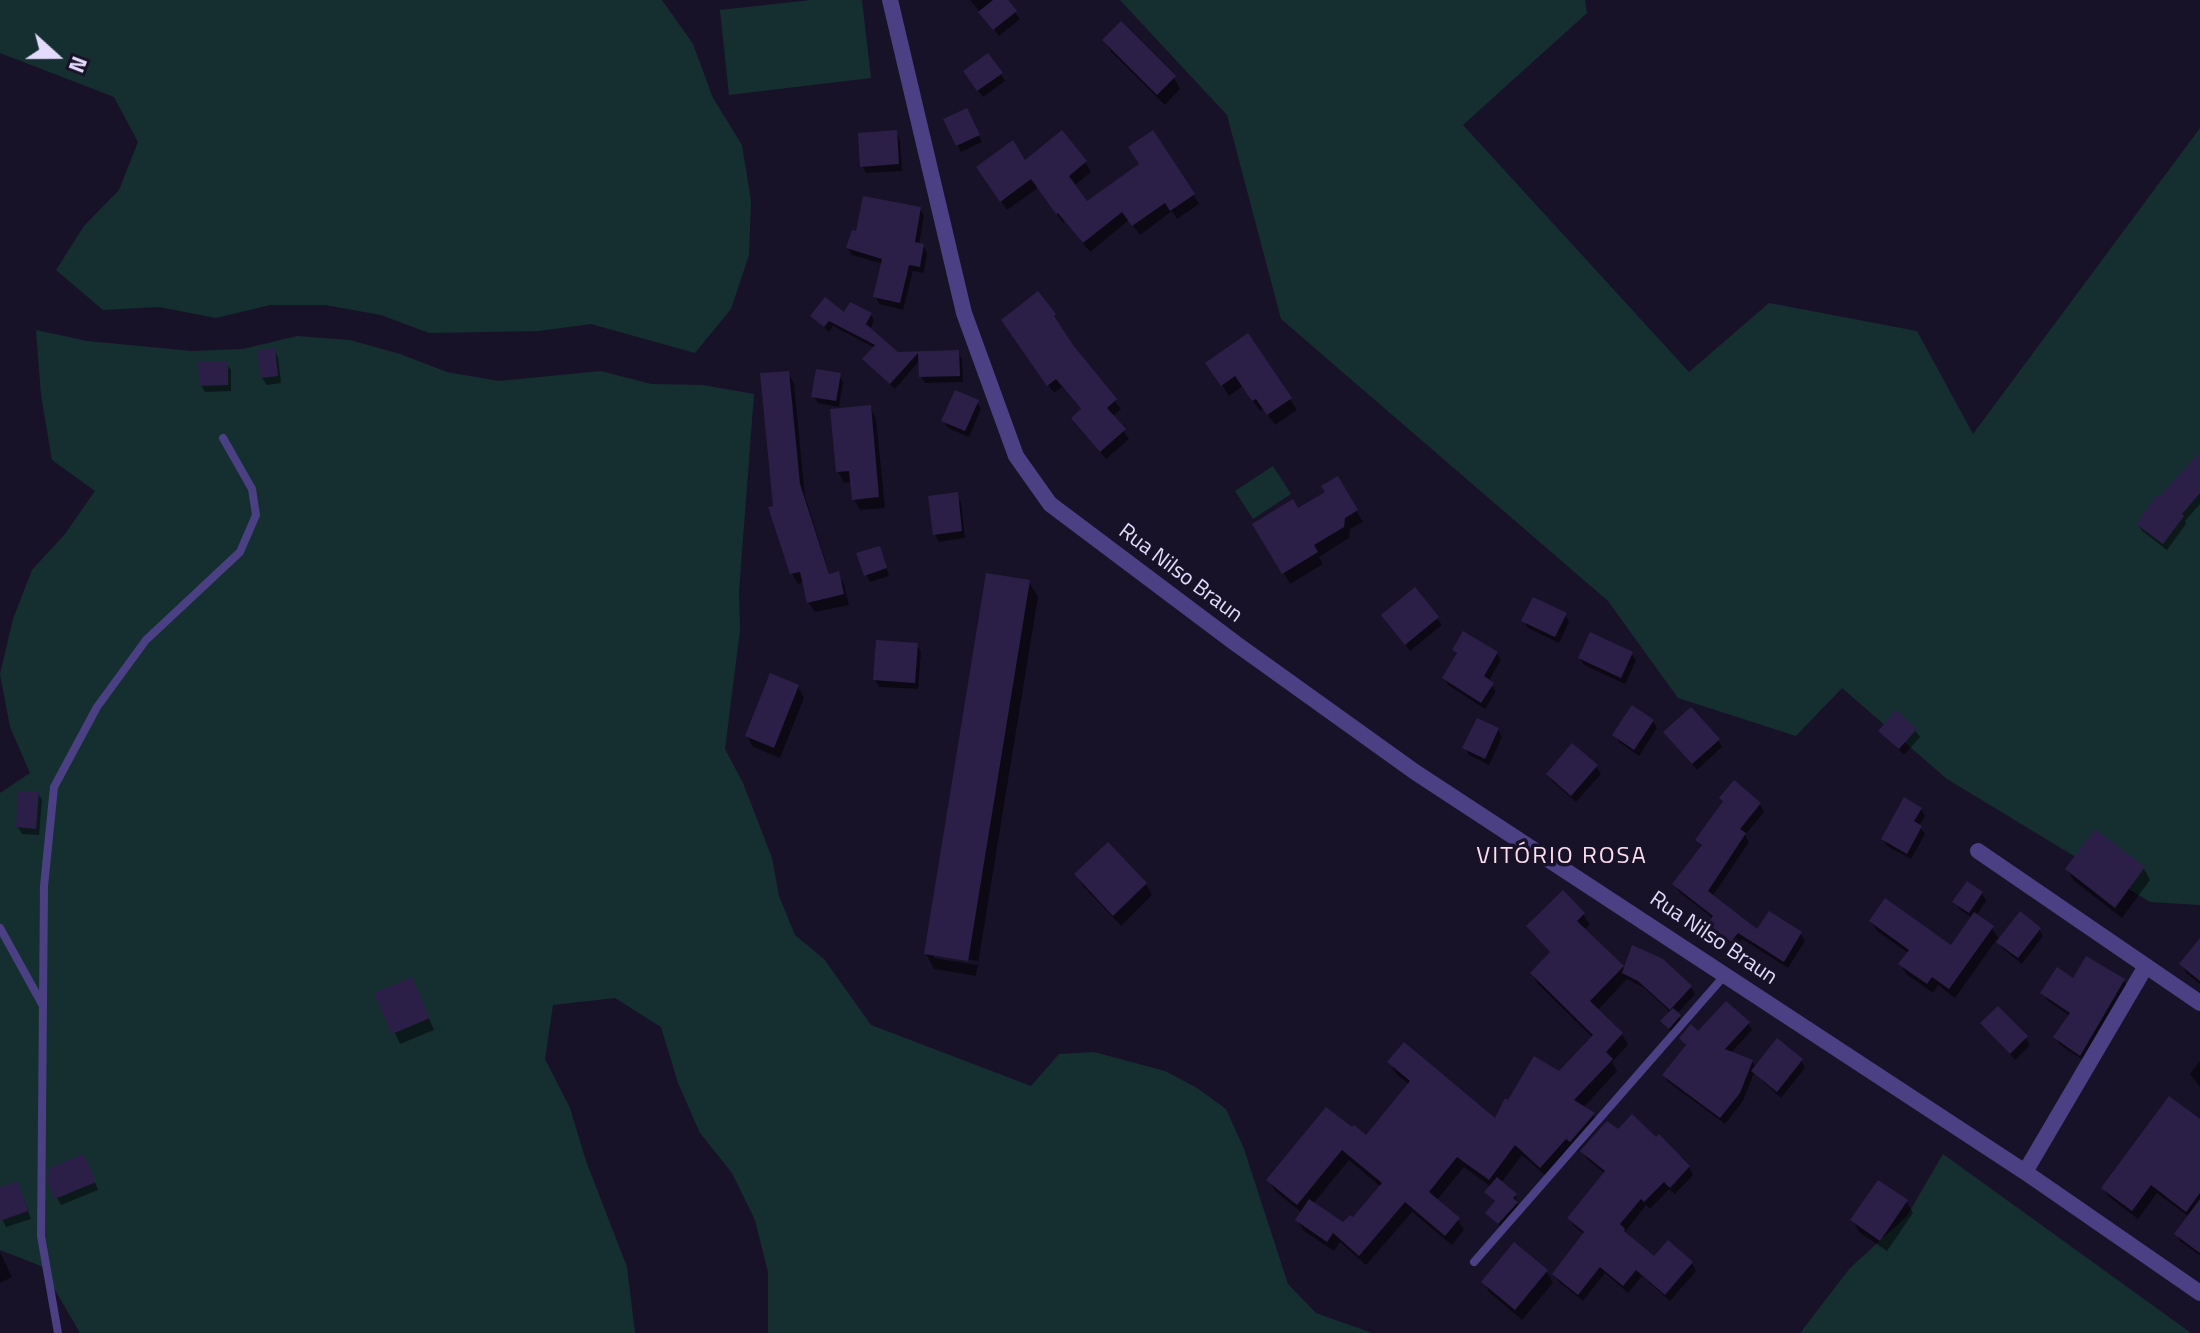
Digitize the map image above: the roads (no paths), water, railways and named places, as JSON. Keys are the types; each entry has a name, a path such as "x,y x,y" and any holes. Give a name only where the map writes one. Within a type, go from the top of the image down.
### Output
{"street":[{"name":"Rua Nilso Braun","path":"890,0 964,313 1016,456 1050,504 1235,643 1415,772 2025,1172 2200,1293"},
{"path":"1978,851 2200,1003"},
{"path":"2025,1172 2146,966"}],"lane":[{"path":"58,1333 41,1236 44,886 54,787 97,707 146,640 240,552 256,515 252,489 223,438"},
{"path":"0,928 43,1005"},
{"path":"1474,1262 1726,974"}],"district":[{"name":"VITÓRIO ROSA","path":"1562,857"}]}
